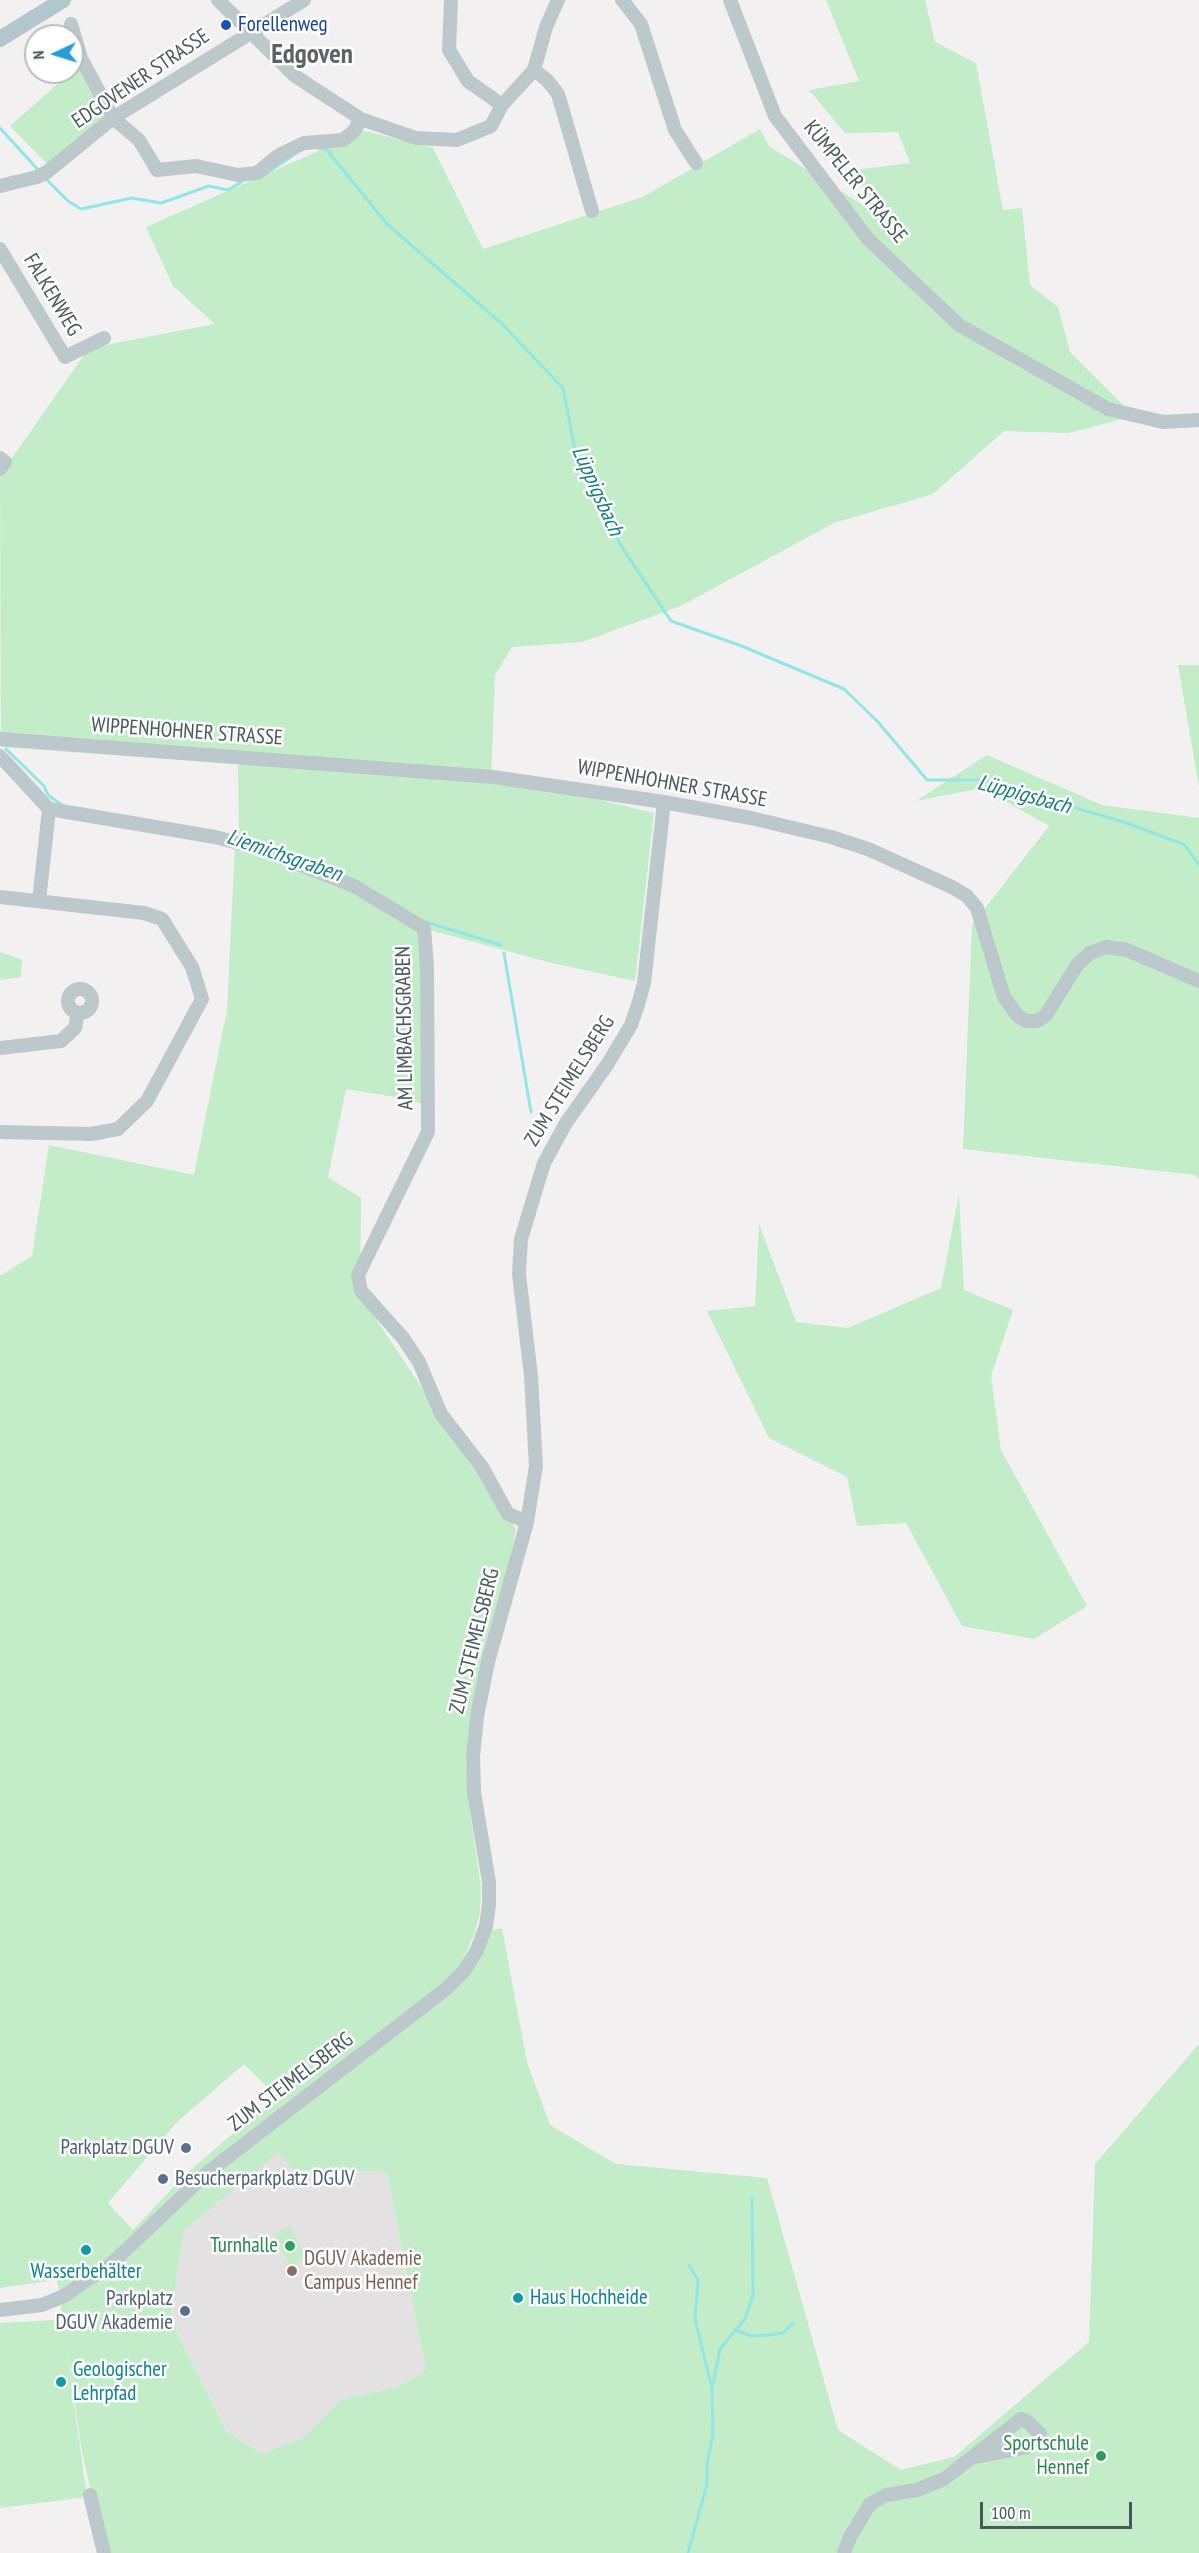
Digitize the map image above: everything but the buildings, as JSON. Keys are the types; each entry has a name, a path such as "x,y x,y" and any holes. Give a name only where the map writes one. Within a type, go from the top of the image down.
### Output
{"main road":[{"path":"0,39 63,0"}],"street":[{"path":"218,0 295,75 361,119 416,138 458,140 492,126 502,105 534,70 546,27 558,0"},
{"name":"EDGOVENER STRASSE","path":"0,186 42,175 113,118 304,0"},
{"path":"451,0 449,50 468,81 502,105"},
{"path":"622,0 641,24 675,130 696,164"},
{"name":"KÜMPELER STRASSE","path":"730,0 775,116 868,239 959,325 1108,409 1163,422 1199,420"},
{"path":"84,64 113,118 139,140 157,170 196,166 238,175 257,173 279,155 304,143 343,140 354,131 361,119"},
{"path":"534,70 547,80 558,94 592,211"},
{"name":"FALKENWEG","path":"0,249 65,357 104,338"},
{"name":"WIPPENHOHNER STRASSE","path":"0,739 493,777 664,802 751,818 831,837 868,849 959,890 976,908 1004,997 1018,1016 1026,1021 1037,1021 1046,1015 1077,965 1090,953 1106,947 1127,950 1199,981"},
{"path":"0,756 49,809 39,902"},
{"name":"ZUM STEIMELSBERG","path":"0,2310 42,2305 64,2296 111,2264 207,2174 426,2005 464,1971 486,1926 489,1882 474,1792 473,1757 477,1716 488,1662 527,1522 536,1466 531,1376 519,1274 521,1239 544,1163 566,1123 607,1065 631,1025 638,1005 644,983 664,802"},
{"name":"AM LIMBACHSGRABEN","path":"49,809 214,837 258,848 354,886 424,928 427,967 428,1132 358,1275 361,1291 404,1338 419,1362 441,1414 482,1467 508,1514 527,1522"},
{"path":"0,897 144,913 162,919 192,967 202,999 147,1101 118,1128 91,1134 0,1132"},
{"path":"0,1048 61,1041 75,1028 78,1013"},
{"path":"844,2553 849,2537 870,2504 886,2495 917,2490 944,2479 975,2457"},
{"path":"90,2495 104,2553"}],"shaded area":[{"name":"DGUV Akademie Campus Hennef","path":"278,2151 294,2170 387,2172 426,2370 395,2388 342,2399 304,2437 262,2454 227,2432 178,2335 171,2312 184,2231"}],"green space":[{"path":"826,0 925,0 935,42 976,63 1003,210 1022,208 1030,285 1058,307 1070,352 1134,416 1069,433 1004,431 933,494 834,523 681,606 582,642 512,647 495,675 491,780 572,793 654,813 635,981 548,962 426,929 427,1106 408,1099 346,1089 328,1177 361,1198 360,1295 516,1529 503,1597 470,1714 466,1758 469,1806 481,1887 480,1913 474,1935 464,1957 486,1932 502,1928 527,2062 550,2125 616,2164 767,2178 838,2430 901,2470 954,2457 1089,2342 1095,2164 1199,2044 1199,2553 111,2553 92,2497 81,2446 65,2340 87,2497 0,2508 0,2323 54,2320 58,2312 62,2314 57,2280 0,2288 0,1276 32,1256 49,1145 194,1175 227,1010 235,844 239,839 238,764 1,747 0,475 89,348 215,324 173,286 146,227 316,152 356,129 433,148 483,249 643,197 760,129 769,146 874,212 856,170 910,163 898,132 845,133 809,90 859,81","holes":["244,2064 276,2096 185,2175 133,2230 108,2203 178,2121","278,2152 294,2170 387,2172 426,2370 395,2388 342,2399 304,2437 262,2454 227,2432 178,2335 171,2312 184,2231"]},
{"path":"84,75 104,117 47,164 10,126 58,84 84,84"},
{"path":"1178,665 1199,665 1199,787"},
{"path":"987,755 1102,805 1199,818 1199,1179 1195,1175 963,1149 972,925 1049,826 982,788 916,801"},
{"path":"0,952 22,960 21,977 0,980"},
{"path":"959,1194 964,1290 1013,1310 991,1376 1001,1450 1087,1606 1034,1639 962,1626 906,1523 857,1526 847,1477 769,1438 707,1311 755,1306 759,1224 796,1322 848,1328 941,1288"},
{"name":"Turnhalle","path":"290,2226 306,2258 290,2266 274,2234"}],"waterway":[{"name":"Lüppigsbach","path":"0,128 40,172"},
{"name":"Lüppigsbach","path":"318,148 326,149 387,224 502,324 563,388 576,456 621,546 671,621 739,645 844,689 878,722 927,780 980,780 1124,822 1185,845 1199,865"},
{"name":"Lüppigsbach","path":"261,177 295,154"},
{"name":"Lüppigsbach","path":"44,177 68,201 81,209 132,198 161,203 209,186 228,190 243,181"},
{"name":"Liemichsgraben","path":"6,749 44,786 48,795 63,806"},
{"name":"Liemichsgraben","path":"426,922 501,945"},
{"name":"Liemichsgraben","path":"504,953 531,1112"},
{"path":"688,2553 707,2484 707,2463 713,2435 712,2389 720,2349 745,2319 753,2295 752,2198"},
{"path":"689,2265 698,2280 695,2319 712,2388"},
{"path":"735,2330 751,2336 769,2335 783,2333 793,2323"}],"place":[{"name":"Forellenweg","path":"226,25"},
{"name":"Parkplatz DGUV","path":"186,2148"},
{"name":"Besucherparkplatz DGUV","path":"163,2179"},
{"name":"Turnhalle","path":"290,2246"},
{"name":"Wasserbehälter","path":"86,2250"},
{"name":"DGUV Akademie Campus Hennef","path":"292,2271"},
{"name":"Haus Hochheide","path":"518,2298"},
{"name":"Parkplatz DGUV Akademie","path":"185,2311"},
{"name":"Geologischer Lehrpfad","path":"61,2382"},
{"name":"Sportschule Hennef","path":"1101,2456"}],"district":[{"name":"Edgoven","path":"312,55"}]}
